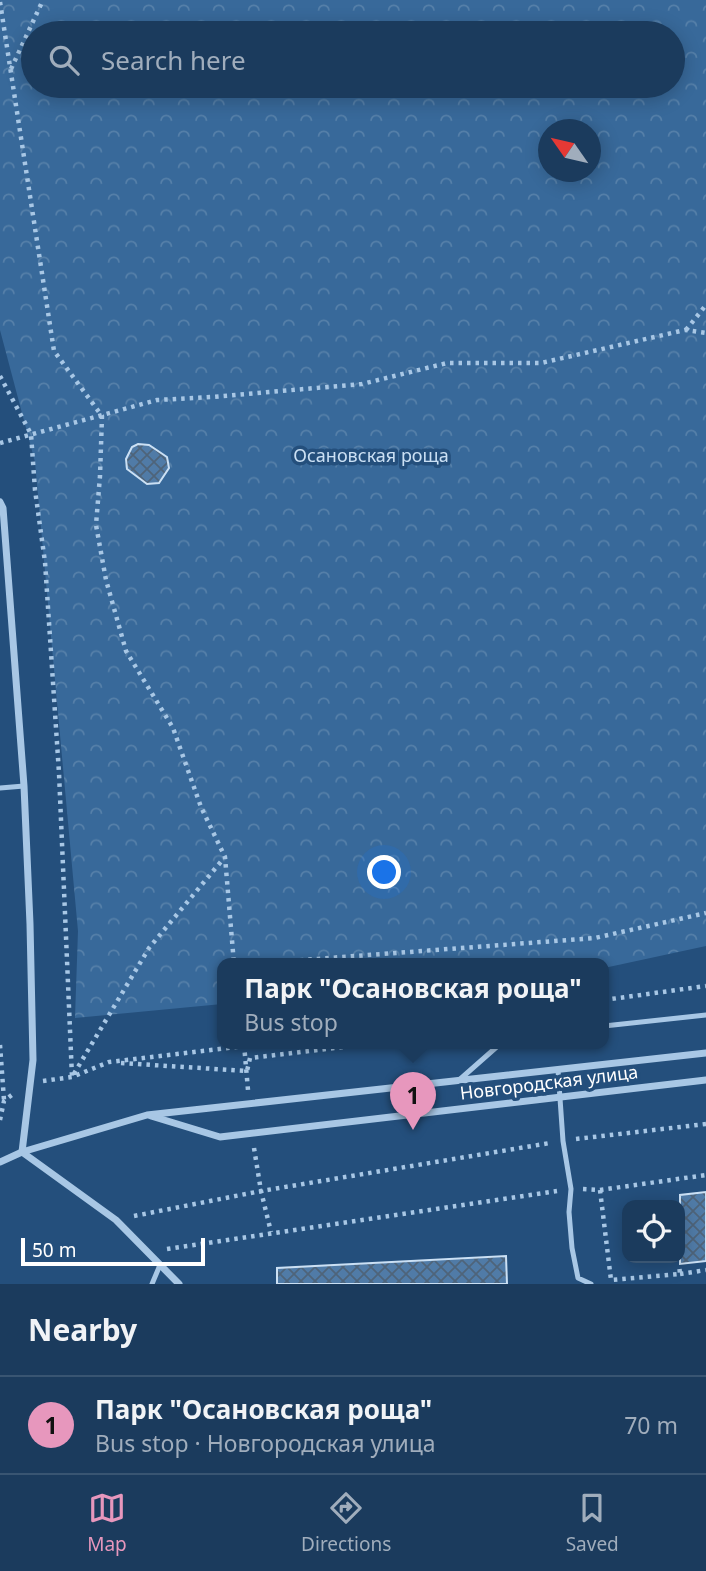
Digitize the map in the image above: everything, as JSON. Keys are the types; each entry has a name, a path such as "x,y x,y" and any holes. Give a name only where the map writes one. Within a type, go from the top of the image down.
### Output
{"street":[{"path":"0,502 3,509 24,786 33,1060 22,1152 116,1220 179,1284"},
{"name":"Новгородская улица","path":"0,1162 22,1152 147,1115 706,1053"},
{"name":"Новгородская улица","path":"147,1115 220,1137 706,1080"}],"lane":[{"path":"0,788 24,786"},
{"path":"609,1025 706,1015"},
{"path":"457,1081 494,1049"},
{"path":"558,1070 563,1141 571,1189 569,1212 572,1248 578,1278 591,1284"},
{"path":"152,1284 160,1265"}],"path":[{"path":"33,21 43,0"},
{"path":"0,2 54,351 102,416 96,526 106,580 126,651 173,728 201,807 225,857 233,958"},
{"path":"10,70 21,47"},
{"path":"685,330 706,305"},
{"path":"0,443 157,400 362,384 447,363 541,363 685,330 706,334"},
{"path":"0,376 31,434 35,490 45,562 56,720 72,1077"},
{"path":"72,1077 149,948 225,857"},
{"path":"329,958 595,938 706,913"},
{"path":"609,999 706,986"},
{"path":"0,1045 4,1101 0,1120"},
{"path":"4,1101 31,1083 72,1077 109,1062 217,1048"},
{"path":"109,1062 247,1070 250,1058 326,1049"},
{"path":"116,1220 261,1191 563,1141 706,1125"},
{"path":"149,1252 571,1189 600,1190 706,1174"},
{"path":"600,1190 610,1282 706,1270"},
{"path":"679,1264 680,1274"}],"green space":[{"name":"Осановская роща","path":"0,0 706,0 706,946 609,967 609,958 217,958 217,1004 75,1018 78,931 35,462 0,330"}],"building":[{"path":"138,444 149,445 167,457 169,468 159,483 147,484 127,469 126,459 132,447"},
{"path":"706,1192 706,1261 680,1264 685,1263 685,1200 680,1200 680,1195"},
{"path":"506,1256 507,1284 277,1284 277,1268"}],"place":[{"name":"Парк \"Осановская роща\"","path":"413,1130"}]}
